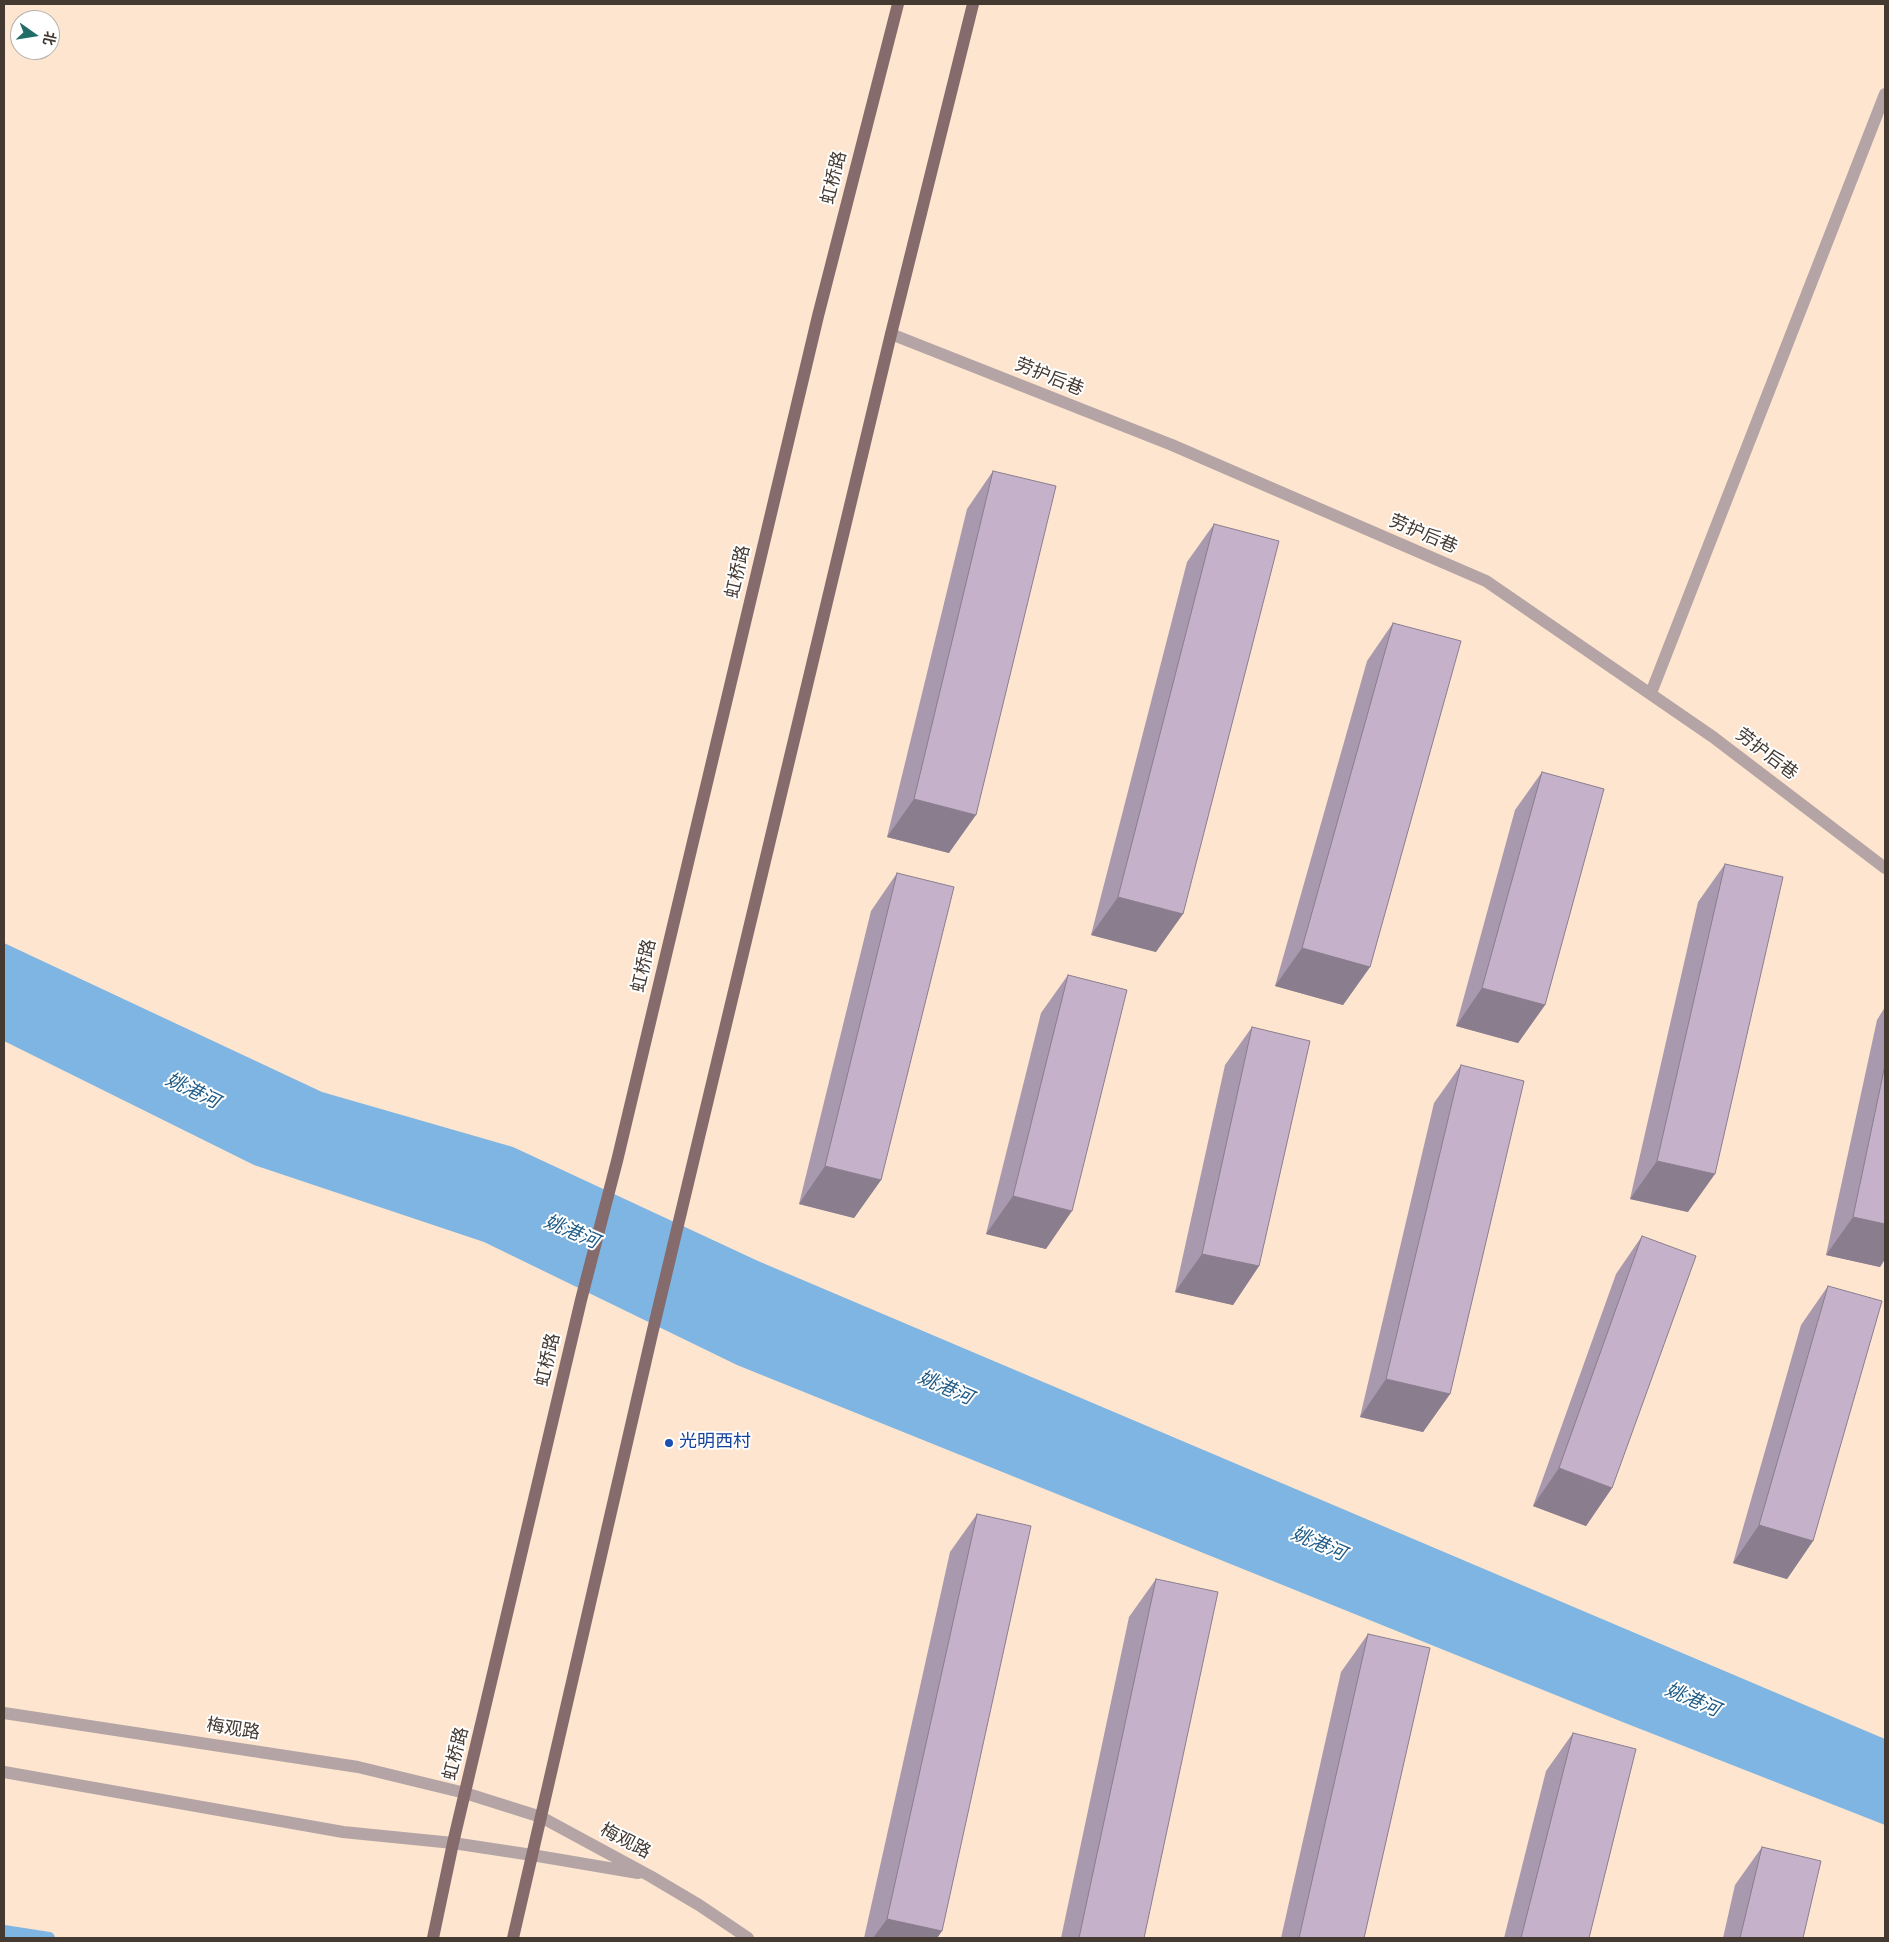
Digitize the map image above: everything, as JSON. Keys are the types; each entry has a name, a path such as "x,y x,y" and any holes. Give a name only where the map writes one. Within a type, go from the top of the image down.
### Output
{"main road":[{"name":"虹桥路","path":"433,1938 453,1843 581,1300 617,1160 818,316 898,4"},
{"path":"513,1938 652,1334 891,334 973,4"}],"street":[{"path":"1651,693 1885,94"},
{"name":"劳护后巷","path":"891,334 1172,445 1486,581 1713,737 1885,868"},
{"name":"梅观路","path":"4,1713 358,1767 465,1793 541,1817 650,1876"},
{"name":"梅观路","path":"4,1772 343,1832 453,1843 650,1876"},
{"path":"650,1876 699,1904 748,1938"}],"water":[{"name":"姚港河","path":"4,943 322,1092 513,1147 758,1261 1885,1739 1885,1825 1620,1721 737,1365 484,1242 254,1165 4,1041"}],"building":[{"path":"993,471 1056,486 976,815 914,799"},
{"path":"1214,524 1279,541 1183,914 1118,897"},
{"path":"1393,623 1461,641 1370,967 1302,948"},
{"path":"1542,772 1604,789 1545,1005 1482,988"},
{"path":"1725,864 1783,877 1715,1174 1657,1161"},
{"path":"897,873 954,887 881,1180 825,1166"},
{"path":"1068,975 1127,990 1072,1211 1013,1196"},
{"path":"1252,1027 1310,1041 1259,1266 1202,1254"},
{"path":"1461,1065 1524,1081 1450,1394 1386,1379"},
{"path":"1885,1065 1885,1224 1853,1217"},
{"path":"1642,1236 1696,1256 1612,1488 1559,1468"},
{"path":"1828,1286 1882,1301 1813,1541 1759,1525"},
{"path":"977,1514 1031,1526 942,1931 887,1919"},
{"path":"1156,1579 1218,1592 1144,1938 1079,1938"},
{"path":"1368,1634 1430,1648 1364,1938 1299,1938"},
{"path":"1573,1733 1636,1749 1589,1938 1521,1938"},
{"path":"1762,1847 1821,1861 1803,1938 1740,1938"}],"waterway":[{"path":"4,1931 49,1938"}],"place":[{"name":"光明西村","path":"669,1443"}]}
